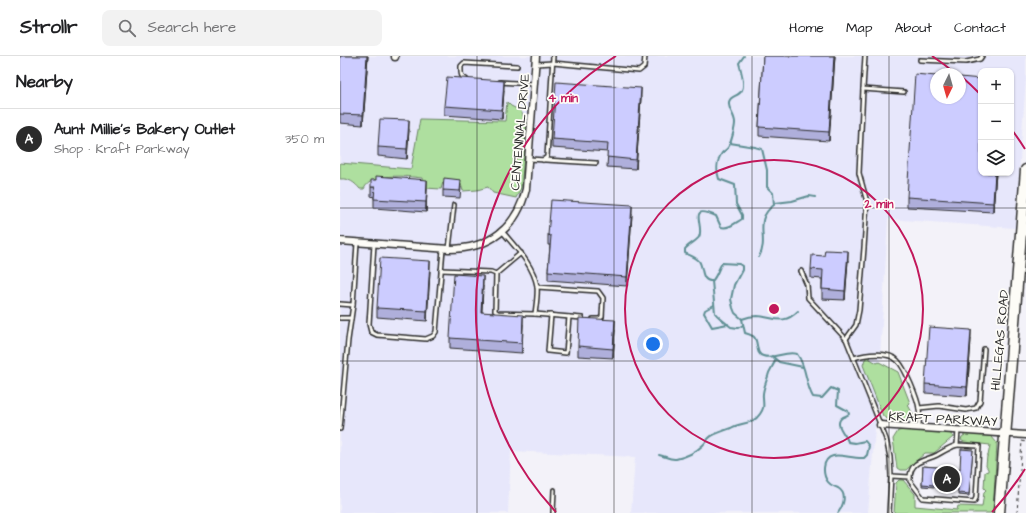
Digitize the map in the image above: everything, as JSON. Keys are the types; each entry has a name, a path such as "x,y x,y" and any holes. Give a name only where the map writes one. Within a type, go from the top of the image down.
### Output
{"main road":[{"name":"HILLEGAS ROAD","path":"1000,513 1026,170"}],"street":[{"name":"CENTENNIAL DRIVE","path":"504,230 516,216 524,197 527,183 536,56"},
{"path":"340,241 446,249 476,246 489,240 504,230"},
{"name":"KRAFT PARKWAY","path":"880,426 919,427 1026,435"}],"lane":[{"path":"543,160 547,157 553,56"},
{"path":"536,64 553,63 639,71 644,67 645,56"},
{"path":"846,339 856,325 859,310 864,248 867,202 859,173 865,56"},
{"path":"920,60 966,62 980,59 982,56"},
{"path":"473,80 462,77 461,66 464,63 517,66"},
{"path":"496,81 534,84"},
{"path":"863,89 904,92"},
{"path":"529,159 596,163"},
{"path":"374,244 369,324 371,332 377,336 426,339 433,336 436,332 441,270 454,205"},
{"path":"504,230 535,278 537,287 536,314"},
{"path":"340,430 345,369 353,305 357,243"},
{"path":"520,253 496,274 495,311 498,313 536,314 599,319 602,317 603,298 598,292 537,287"},
{"path":"441,270 491,272 496,274"},
{"path":"801,271 807,285 808,298 846,339 889,448 891,476 889,513"},
{"path":"340,304 353,305"},
{"path":"551,316 548,351 566,353 569,317"},
{"path":"340,318 351,318"},
{"path":"919,408 938,406 966,410 976,408 980,401 984,349"},
{"path":"854,358 863,354 883,354 898,360 910,383 919,408 919,427"},
{"path":"340,369 345,369"},
{"path":"957,445 958,430"},
{"path":"957,445 979,446 976,498 974,502 923,498 910,481 911,470 919,462 957,445"},
{"path":"891,476 910,477"},
{"path":"553,513 554,490"}],"path":[{"path":"1017,513 1022,441 1026,442"}],"shaded area":[{"path":"340,56 1026,56 1026,79 1015,228 888,219 878,393 868,513 631,513 635,457 511,451 508,513 340,513"}],"green space":[{"path":"507,102 511,106 521,111 527,125 521,188 516,198 493,193 488,187 477,190 463,191 461,184 443,182 441,189 425,188 422,178 415,177 390,176 381,178 374,180 364,189 360,189 349,180 340,179 340,163 411,169 420,119 505,121"},
{"path":"869,356 870,359 877,363 879,362 898,372 910,403 908,405 914,416 912,419 899,422 890,420 883,416 863,365 865,359"},
{"path":"904,430 949,433 953,437 934,453 925,453 906,470 900,470 897,468 893,439 898,431"},
{"path":"966,434 991,436 997,443 993,513 894,513 896,483 899,480 903,480 915,494 915,506 957,510 958,506 982,507 984,492 986,490 984,488 985,472 988,471 986,466 990,445 964,442 961,440"}],"building":[{"path":"340,56 367,56 363,115 340,114"},
{"path":"763,56 834,56 829,132 759,127"},
{"path":"915,74 930,75 930,104 966,104 966,78 978,79 978,176 995,176 993,203 907,197"},
{"path":"447,77 504,81 502,110 444,106"},
{"path":"556,82 641,88 636,160 607,157 608,143 552,139"},
{"path":"380,119 409,120 407,149 378,147"},
{"path":"376,176 427,180 426,202 374,199 375,187 371,187 371,180 376,180"},
{"path":"444,178 461,180 460,191 443,190"},
{"path":"551,200 632,205 627,277 548,271 551,236 548,235"},
{"path":"825,250 848,251 845,291 822,289 823,270 811,269 812,255 824,256"},
{"path":"380,258 430,261 427,311 377,308"},
{"path":"454,274 483,276 481,312 523,315 522,343 450,338"},
{"path":"579,318 615,320 613,349 578,346"},
{"path":"929,327 971,330 967,387 925,384"},
{"path":"961,449 973,450 969,494 958,493 958,487 922,484 923,466 960,469"}],"waterway":[{"path":"744,56 739,63 743,88 741,92 731,98 729,102 735,120 734,131 729,146 722,153 719,159 717,169 719,179 735,185 736,204 742,215 742,219 729,226 721,227 716,216 702,212 699,214 698,218 700,227 699,237 685,249 685,253 699,261 704,277 712,281 722,263 739,264 742,266 742,270 734,285 731,299 735,313 742,319 745,333 754,337 759,353 767,357 789,353 797,354 803,364 810,392 813,397 822,398 831,388 838,391 837,405 848,411 849,414 840,420 839,426 841,430 848,442 855,443 865,441 869,446 867,455 864,458 833,456 825,463 824,471 826,479 831,485 838,488 843,493 844,500 838,513"},
{"path":"730,143 762,149 767,170 767,187 773,193 774,205 767,211 762,223 763,243 759,257"},
{"path":"775,203 792,201 809,196 815,197"},
{"path":"712,281 715,313 731,327 738,328 743,325"},
{"path":"714,305 705,310 704,313 712,327 728,324"},
{"path":"742,319 757,316 778,320 793,316 798,311"},
{"path":"772,356 779,362 803,367"},
{"path":"659,455 674,459 683,457 697,450 714,435 757,418 763,410 764,390 775,360"}],"place":[{"name":"Aunt Millie's Bakery Outlet","path":"947,479"}]}
